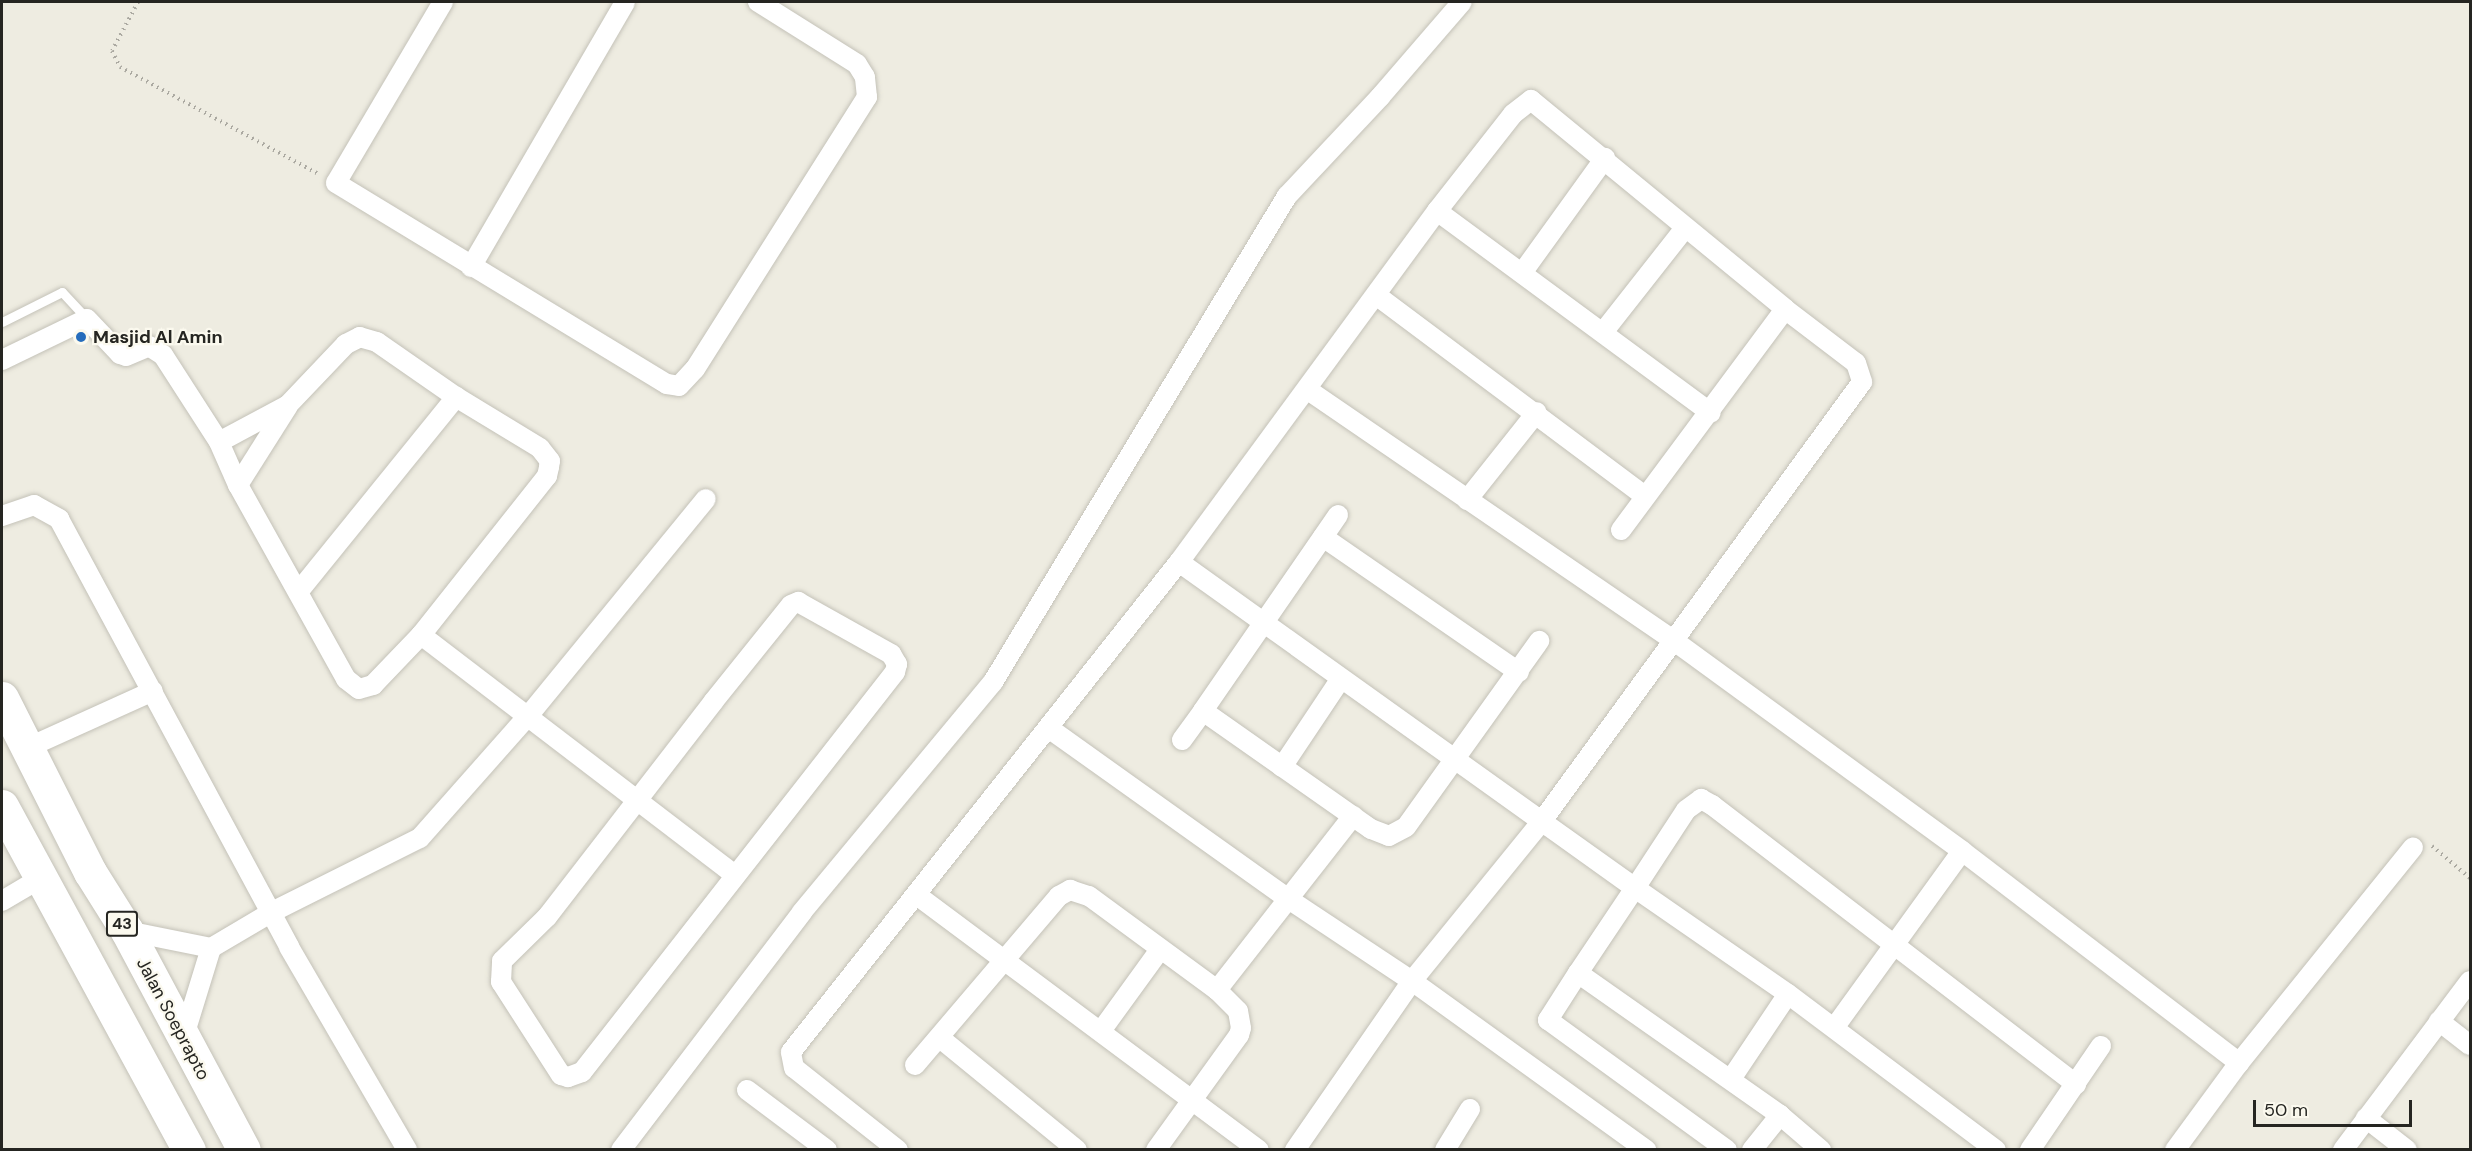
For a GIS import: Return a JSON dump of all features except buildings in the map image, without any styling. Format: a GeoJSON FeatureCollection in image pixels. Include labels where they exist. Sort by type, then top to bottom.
{"type":"FeatureCollection","features":[{"type":"Feature","properties":{"kind":"highway","name":"Jalan Soeprapto"},"geometry":{"type":"LineString","coordinates":[[2,698],[90,872],[127,931],[183,1040],[244,1149]]}},
{"type":"Feature","properties":{"kind":"highway"},"geometry":{"type":"LineString","coordinates":[[2,806],[189,1149]]}},
{"type":"Feature","properties":{"kind":"street"},"geometry":{"type":"LineString","coordinates":[[443,2],[336,183],[667,384],[679,386],[685,381],[867,97],[865,77],[856,64],[758,2]]}},
{"type":"Feature","properties":{"kind":"street"},"geometry":{"type":"LineString","coordinates":[[471,267],[625,2]]}},
{"type":"Feature","properties":{"kind":"street"},"geometry":{"type":"LineString","coordinates":[[621,1149],[802,912],[993,682],[1287,196],[1380,98],[1462,2]]}},
{"type":"Feature","properties":{"kind":"street"},"geometry":{"type":"LineString","coordinates":[[898,1149],[794,1068],[790,1057],[1179,562],[1308,390],[1437,211],[1513,114],[1528,100],[1605,158],[1685,228],[1856,363],[1862,382],[1542,821],[1412,981],[1295,1149]]}},
{"type":"Feature","properties":{"kind":"street"},"geometry":{"type":"LineString","coordinates":[[1522,273],[1605,158]]}},
{"type":"Feature","properties":{"kind":"street"},"geometry":{"type":"LineString","coordinates":[[1437,211],[1604,331],[1711,413]]}},
{"type":"Feature","properties":{"kind":"street"},"geometry":{"type":"LineString","coordinates":[[1604,331],[1685,228]]}},
{"type":"Feature","properties":{"kind":"street"},"geometry":{"type":"LineString","coordinates":[[1376,295],[1537,412],[1645,496]]}},
{"type":"Feature","properties":{"kind":"street"},"geometry":{"type":"LineString","coordinates":[[1621,530],[1711,413],[1785,309]]}},
{"type":"Feature","properties":{"kind":"street"},"geometry":{"type":"LineString","coordinates":[[2,360],[87,319],[120,354],[126,356],[149,346],[163,355],[219,442],[238,485],[346,679],[359,689],[373,685],[421,635],[547,476],[550,460],[540,447],[456,397],[377,342],[360,337],[346,344],[288,405],[238,485]]}},
{"type":"Feature","properties":{"kind":"street"},"geometry":{"type":"LineString","coordinates":[[1308,390],[1673,640],[1962,851],[2238,1063]]}},
{"type":"Feature","properties":{"kind":"street"},"geometry":{"type":"LineString","coordinates":[[299,591],[456,397]]}},
{"type":"Feature","properties":{"kind":"street"},"geometry":{"type":"LineString","coordinates":[[219,442],[288,405]]}},
{"type":"Feature","properties":{"kind":"street"},"geometry":{"type":"LineString","coordinates":[[1467,500],[1537,412]]}},
{"type":"Feature","properties":{"kind":"street"},"geometry":{"type":"LineString","coordinates":[[127,931],[211,948],[272,912],[420,838],[529,715],[706,499]]}},
{"type":"Feature","properties":{"kind":"street"},"geometry":{"type":"LineString","coordinates":[[2,516],[34,505],[59,519],[272,912],[407,1149]]}},
{"type":"Feature","properties":{"kind":"street"},"geometry":{"type":"LineString","coordinates":[[1182,740],[1338,515]]}},
{"type":"Feature","properties":{"kind":"street"},"geometry":{"type":"LineString","coordinates":[[1323,537],[1519,672]]}},
{"type":"Feature","properties":{"kind":"street"},"geometry":{"type":"LineString","coordinates":[[1179,562],[1340,680],[1788,994],[1996,1149]]}},
{"type":"Feature","properties":{"kind":"street"},"geometry":{"type":"LineString","coordinates":[[794,602],[805,603],[891,654],[896,669],[888,683],[734,874],[582,1072],[568,1077],[557,1071],[501,982],[502,961],[547,917],[794,602]]}},
{"type":"Feature","properties":{"kind":"street"},"geometry":{"type":"LineString","coordinates":[[421,635],[529,715],[636,801],[734,874]]}},
{"type":"Feature","properties":{"kind":"street"},"geometry":{"type":"LineString","coordinates":[[1203,711],[1353,816],[1384,835],[1400,833],[1456,762],[1539,641]]}},
{"type":"Feature","properties":{"kind":"street"},"geometry":{"type":"LineString","coordinates":[[1281,767],[1340,680]]}},
{"type":"Feature","properties":{"kind":"street"},"geometry":{"type":"LineString","coordinates":[[27,748],[153,691]]}},
{"type":"Feature","properties":{"kind":"street"},"geometry":{"type":"LineString","coordinates":[[1050,729],[1290,900],[1412,981],[1646,1149]]}},
{"type":"Feature","properties":{"kind":"street"},"geometry":{"type":"LineString","coordinates":[[1727,1149],[1545,1027],[1686,810],[1701,799],[2076,1084]]}},
{"type":"Feature","properties":{"kind":"street"},"geometry":{"type":"LineString","coordinates":[[1217,990],[1290,900],[1353,816]]}},
{"type":"Feature","properties":{"kind":"street"},"geometry":{"type":"LineString","coordinates":[[2175,1149],[2238,1063],[2413,847]]}},
{"type":"Feature","properties":{"kind":"street"},"geometry":{"type":"LineString","coordinates":[[1834,1028],[1962,851]]}},
{"type":"Feature","properties":{"kind":"street"},"geometry":{"type":"LineString","coordinates":[[2,901],[41,878]]}},
{"type":"Feature","properties":{"kind":"street"},"geometry":{"type":"LineString","coordinates":[[915,1065],[1059,896],[1071,890],[1089,896],[1159,951],[1217,990],[1234,1005],[1241,1028],[1192,1104],[1156,1149]]}},
{"type":"Feature","properties":{"kind":"street"},"geometry":{"type":"LineString","coordinates":[[918,896],[1002,961],[1101,1031],[1192,1104],[1259,1149]]}},
{"type":"Feature","properties":{"kind":"street"},"geometry":{"type":"LineString","coordinates":[[183,1040],[211,948]]}},
{"type":"Feature","properties":{"kind":"street"},"geometry":{"type":"LineString","coordinates":[[1101,1031],[1159,951]]}},
{"type":"Feature","properties":{"kind":"street"},"geometry":{"type":"LineString","coordinates":[[1578,973],[1731,1079],[1821,1149]]}},
{"type":"Feature","properties":{"kind":"street"},"geometry":{"type":"LineString","coordinates":[[2343,1149],[2470,981]]}},
{"type":"Feature","properties":{"kind":"street"},"geometry":{"type":"LineString","coordinates":[[1731,1079],[1788,994]]}},
{"type":"Feature","properties":{"kind":"street"},"geometry":{"type":"LineString","coordinates":[[2439,1021],[2470,1045]]}},
{"type":"Feature","properties":{"kind":"street"},"geometry":{"type":"LineString","coordinates":[[939,1038],[1077,1149]]}},
{"type":"Feature","properties":{"kind":"street"},"geometry":{"type":"LineString","coordinates":[[2030,1149],[2101,1046]]}},
{"type":"Feature","properties":{"kind":"street"},"geometry":{"type":"LineString","coordinates":[[747,1090],[827,1149]]}},
{"type":"Feature","properties":{"kind":"street"},"geometry":{"type":"LineString","coordinates":[[1445,1149],[1470,1109]]}},
{"type":"Feature","properties":{"kind":"street"},"geometry":{"type":"LineString","coordinates":[[1752,1149],[1780,1115]]}},
{"type":"Feature","properties":{"kind":"street"},"geometry":{"type":"LineString","coordinates":[[2366,1118],[2407,1149]]}},
{"type":"Feature","properties":{"kind":"lane"},"geometry":{"type":"LineString","coordinates":[[2,322],[62,292],[87,319]]}},
{"type":"Feature","properties":{"kind":"path"},"geometry":{"type":"LineString","coordinates":[[138,2],[112,51],[120,67],[336,183]]}},
{"type":"Feature","properties":{"kind":"path"},"geometry":{"type":"LineString","coordinates":[[2413,847],[2429,844],[2470,878]]}},
{"type":"Feature","properties":{"kind":"place","name":"Masjid Al Amin"},"geometry":{"type":"Point","coordinates":[81,337]}}]}
